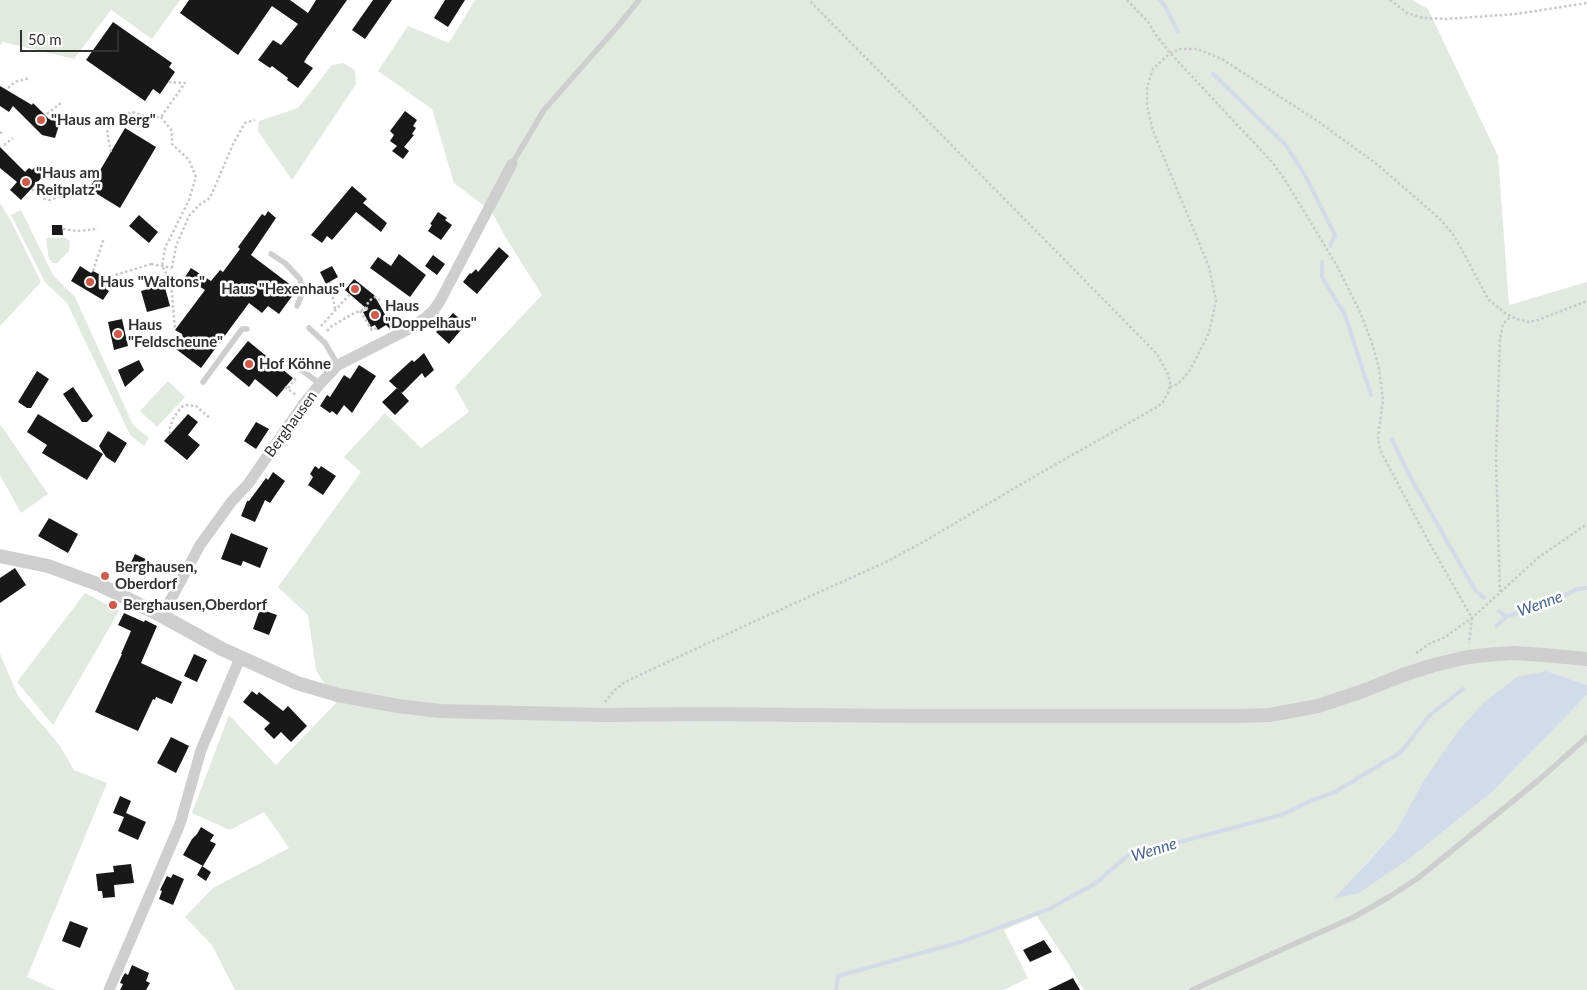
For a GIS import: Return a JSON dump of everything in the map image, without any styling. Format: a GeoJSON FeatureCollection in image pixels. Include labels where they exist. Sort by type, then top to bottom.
{"type":"FeatureCollection","features":[{"type":"Feature","properties":{"kind":"street","name":"Berghausen"},"geometry":{"type":"LineString","coordinates":[[162,616],[200,545],[232,501],[248,484],[305,402],[320,384],[338,365],[409,329],[433,311],[512,164]]}},
{"type":"Feature","properties":{"kind":"street"},"geometry":{"type":"LineString","coordinates":[[0,556],[29,561],[68,572],[100,585],[162,616],[205,641],[297,684],[338,695],[398,706],[440,711],[603,715],[1184,717],[1270,714],[1318,706],[1434,664],[1468,657],[1513,653],[1544,654],[1587,660]]}},
{"type":"Feature","properties":{"kind":"street"},"geometry":{"type":"LineString","coordinates":[[109,990],[180,824],[201,750],[240,658]]}},
{"type":"Feature","properties":{"kind":"lane"},"geometry":{"type":"LineString","coordinates":[[512,164],[544,110],[639,0]]}},
{"type":"Feature","properties":{"kind":"lane"},"geometry":{"type":"LineString","coordinates":[[271,254],[285,263],[300,279],[303,291],[297,306]]}},
{"type":"Feature","properties":{"kind":"lane"},"geometry":{"type":"LineString","coordinates":[[309,328],[325,343],[338,365]]}},
{"type":"Feature","properties":{"kind":"lane"},"geometry":{"type":"LineString","coordinates":[[203,382],[242,329],[247,329]]}},
{"type":"Feature","properties":{"kind":"lane"},"geometry":{"type":"LineString","coordinates":[[290,361],[320,384]]}},
{"type":"Feature","properties":{"kind":"lane"},"geometry":{"type":"LineString","coordinates":[[1192,990],[1376,906],[1402,889],[1487,822],[1587,737]]}},
{"type":"Feature","properties":{"kind":"path"},"geometry":{"type":"LineString","coordinates":[[603,715],[608,696],[625,682],[886,562],[923,542],[1157,407],[1165,400],[1170,387],[1170,379],[1157,354],[809,0]]}},
{"type":"Feature","properties":{"kind":"path"},"geometry":{"type":"LineString","coordinates":[[1127,0],[1148,22],[1170,53],[1272,162],[1337,266],[1360,312],[1379,368],[1383,400],[1378,436],[1380,450],[1472,618],[1468,657]]}},
{"type":"Feature","properties":{"kind":"path"},"geometry":{"type":"LineString","coordinates":[[1390,0],[1407,13],[1423,18],[1447,19],[1516,14],[1587,3]]}},
{"type":"Feature","properties":{"kind":"path"},"geometry":{"type":"LineString","coordinates":[[1170,387],[1181,381],[1190,370],[1208,333],[1216,300],[1209,267],[1153,131],[1147,106],[1147,87],[1154,69],[1170,53],[1180,49],[1197,49],[1222,59],[1319,122],[1378,165],[1440,219],[1452,232],[1488,300],[1498,309],[1529,322],[1587,300]]}},
{"type":"Feature","properties":{"kind":"path"},"geometry":{"type":"LineString","coordinates":[[8,88],[15,82],[30,78]]}},
{"type":"Feature","properties":{"kind":"path"},"geometry":{"type":"LineString","coordinates":[[160,117],[185,83],[168,82]]}},
{"type":"Feature","properties":{"kind":"path"},"geometry":{"type":"LineString","coordinates":[[43,117],[61,103]]}},
{"type":"Feature","properties":{"kind":"path"},"geometry":{"type":"LineString","coordinates":[[111,152],[107,132],[115,118],[132,112],[146,117],[160,117],[172,131],[172,144],[189,160],[196,177],[189,200],[165,248],[162,266],[171,282],[176,330]]}},
{"type":"Feature","properties":{"kind":"path"},"geometry":{"type":"LineString","coordinates":[[106,278],[151,264],[172,268],[176,246],[190,216],[199,205],[210,198],[234,142],[245,123],[255,120]]}},
{"type":"Feature","properties":{"kind":"path"},"geometry":{"type":"LineString","coordinates":[[0,132],[4,134]]}},
{"type":"Feature","properties":{"kind":"path"},"geometry":{"type":"LineString","coordinates":[[4,145],[13,138]]}},
{"type":"Feature","properties":{"kind":"path"},"geometry":{"type":"LineString","coordinates":[[32,189],[45,199],[50,200],[63,195],[74,195]]}},
{"type":"Feature","properties":{"kind":"path"},"geometry":{"type":"LineString","coordinates":[[63,229],[98,229]]}},
{"type":"Feature","properties":{"kind":"path"},"geometry":{"type":"LineString","coordinates":[[93,270],[104,238]]}},
{"type":"Feature","properties":{"kind":"path"},"geometry":{"type":"LineString","coordinates":[[330,282],[335,309]]}},
{"type":"Feature","properties":{"kind":"path"},"geometry":{"type":"LineString","coordinates":[[315,333],[350,294]]}},
{"type":"Feature","properties":{"kind":"path"},"geometry":{"type":"LineString","coordinates":[[320,338],[332,326],[366,309],[369,301],[375,297],[380,300]]}},
{"type":"Feature","properties":{"kind":"path"},"geometry":{"type":"LineString","coordinates":[[360,311],[372,330],[376,328]]}},
{"type":"Feature","properties":{"kind":"path"},"geometry":{"type":"LineString","coordinates":[[1500,592],[1496,458],[1500,339],[1503,324],[1511,316]]}},
{"type":"Feature","properties":{"kind":"path"},"geometry":{"type":"LineString","coordinates":[[288,388],[302,371]]}},
{"type":"Feature","properties":{"kind":"path"},"geometry":{"type":"LineString","coordinates":[[170,434],[170,426],[173,419],[181,407],[187,404],[196,406],[210,419]]}},
{"type":"Feature","properties":{"kind":"path"},"geometry":{"type":"LineString","coordinates":[[1416,653],[1445,638],[1472,618],[1539,557],[1587,524]]}},
{"type":"Feature","properties":{"kind":"shaded area"},"geometry":{"type":"Polygon","coordinates":[[[0,0],[180,0],[152,39],[111,10],[74,59],[3,42],[0,45],[0,0]]]}},
{"type":"Feature","properties":{"kind":"shaded area"},"geometry":{"type":"Polygon","coordinates":[[[475,0],[1412,0],[1428,9],[1498,156],[1509,305],[1587,282],[1587,685],[1547,671],[1421,785],[1396,831],[1358,872],[1413,856],[1492,792],[1587,695],[1587,990],[1084,990],[1037,916],[1004,930],[1028,978],[1004,990],[235,990],[212,945],[185,917],[213,888],[289,848],[264,812],[230,830],[192,813],[229,715],[276,765],[336,703],[316,670],[308,615],[278,587],[361,472],[344,457],[385,413],[421,448],[469,412],[455,387],[542,295],[492,212],[454,183],[432,109],[378,71],[408,26],[449,43],[475,0]]]}},
{"type":"Feature","properties":{"kind":"shaded area"},"geometry":{"type":"Polygon","coordinates":[[[343,63],[355,70],[356,84],[292,180],[258,131],[259,121],[298,108],[332,65],[343,63]]]}},
{"type":"Feature","properties":{"kind":"shaded area"},"geometry":{"type":"Polygon","coordinates":[[[0,203],[10,219],[41,282],[0,326],[0,203]]]}},
{"type":"Feature","properties":{"kind":"shaded area"},"geometry":{"type":"Polygon","coordinates":[[[21,210],[53,275],[75,297],[133,425],[149,438],[144,446],[130,435],[67,303],[45,282],[11,215],[21,210]]]}},
{"type":"Feature","properties":{"kind":"shaded area"},"geometry":{"type":"Polygon","coordinates":[[[46,238],[66,238],[70,241],[69,251],[57,263],[53,263],[49,259],[46,238]]]}},
{"type":"Feature","properties":{"kind":"shaded area"},"geometry":{"type":"Polygon","coordinates":[[[168,381],[185,397],[157,427],[140,411],[168,381]]]}},
{"type":"Feature","properties":{"kind":"shaded area"},"geometry":{"type":"Polygon","coordinates":[[[0,424],[48,494],[21,513],[0,475],[0,424]]]}},
{"type":"Feature","properties":{"kind":"shaded area"},"geometry":{"type":"Polygon","coordinates":[[[85,593],[119,611],[53,725],[17,682],[85,593]]]}},
{"type":"Feature","properties":{"kind":"shaded area"},"geometry":{"type":"Polygon","coordinates":[[[0,654],[18,696],[60,746],[74,770],[107,783],[27,977],[56,990],[0,990],[0,654]]]}},
{"type":"Feature","properties":{"kind":"water"},"geometry":{"type":"Polygon","coordinates":[[[1547,671],[1587,685],[1587,695],[1492,792],[1413,856],[1359,893],[1334,899],[1396,831],[1421,785],[1456,734],[1483,703],[1517,677],[1547,671]]]}},
{"type":"Feature","properties":{"kind":"building"},"geometry":{"type":"Polygon","coordinates":[[[189,0],[290,0],[308,13],[316,0],[347,0],[304,62],[313,68],[298,88],[272,66],[270,68],[258,60],[273,40],[281,45],[298,24],[272,6],[238,55],[180,13],[189,0]]]}},
{"type":"Feature","properties":{"kind":"building"},"geometry":{"type":"Polygon","coordinates":[[[373,0],[392,0],[365,39],[352,30],[373,0]]]}},
{"type":"Feature","properties":{"kind":"building"},"geometry":{"type":"Polygon","coordinates":[[[445,0],[465,0],[448,27],[434,18],[445,0]]]}},
{"type":"Feature","properties":{"kind":"building"},"geometry":{"type":"Polygon","coordinates":[[[113,22],[172,63],[169,67],[175,72],[160,94],[153,89],[145,101],[86,60],[113,22]]]}},
{"type":"Feature","properties":{"kind":"building"},"geometry":{"type":"Polygon","coordinates":[[[0,86],[32,105],[33,103],[49,119],[60,122],[55,138],[42,135],[13,106],[9,112],[0,106],[0,86]]]}},
{"type":"Feature","properties":{"kind":"building"},"geometry":{"type":"Polygon","coordinates":[[[405,111],[417,120],[413,126],[416,128],[412,134],[414,135],[404,147],[409,151],[403,159],[392,151],[397,146],[390,141],[394,135],[390,131],[405,111]]]}},
{"type":"Feature","properties":{"kind":"building"},"geometry":{"type":"Polygon","coordinates":[[[125,128],[156,147],[120,208],[89,189],[125,128]]]}},
{"type":"Feature","properties":{"kind":"building"},"geometry":{"type":"Polygon","coordinates":[[[0,147],[25,172],[29,168],[32,170],[37,165],[46,173],[21,200],[10,190],[17,182],[0,168],[0,147]]]}},
{"type":"Feature","properties":{"kind":"building"},"geometry":{"type":"Polygon","coordinates":[[[352,186],[367,199],[363,203],[387,223],[381,232],[356,212],[332,240],[327,236],[322,243],[311,235],[352,186]]]}},
{"type":"Feature","properties":{"kind":"building"},"geometry":{"type":"Polygon","coordinates":[[[268,211],[276,218],[251,255],[292,286],[296,284],[298,288],[279,314],[268,306],[262,313],[249,303],[201,368],[172,346],[184,341],[182,334],[175,330],[205,290],[185,277],[191,268],[211,281],[220,270],[223,272],[240,249],[238,247],[262,214],[265,216],[268,211]]]}},
{"type":"Feature","properties":{"kind":"building"},"geometry":{"type":"Polygon","coordinates":[[[438,212],[447,218],[445,220],[452,225],[441,240],[428,231],[438,212]]]}},
{"type":"Feature","properties":{"kind":"building"},"geometry":{"type":"Polygon","coordinates":[[[139,215],[158,232],[149,243],[129,226],[139,215]]]}},
{"type":"Feature","properties":{"kind":"building"},"geometry":{"type":"Polygon","coordinates":[[[52,225],[62,225],[63,235],[52,235],[52,225]]]}},
{"type":"Feature","properties":{"kind":"building"},"geometry":{"type":"Polygon","coordinates":[[[499,247],[509,256],[477,294],[463,282],[470,273],[476,269],[478,272],[499,247]]]}},
{"type":"Feature","properties":{"kind":"building"},"geometry":{"type":"Polygon","coordinates":[[[399,254],[426,275],[410,297],[370,268],[378,257],[391,266],[399,254]]]}},
{"type":"Feature","properties":{"kind":"building"},"geometry":{"type":"Polygon","coordinates":[[[433,255],[445,264],[437,275],[425,266],[433,255]]]}},
{"type":"Feature","properties":{"kind":"building","name":"Haus \"Waltons\""},"geometry":{"type":"Polygon","coordinates":[[[80,266],[91,273],[93,271],[106,278],[104,281],[109,284],[106,289],[109,291],[103,300],[71,281],[80,266]]]}},
{"type":"Feature","properties":{"kind":"building"},"geometry":{"type":"Polygon","coordinates":[[[332,266],[338,277],[326,284],[320,272],[332,266]]]}},
{"type":"Feature","properties":{"kind":"building"},"geometry":{"type":"Polygon","coordinates":[[[354,279],[374,295],[387,318],[391,330],[386,325],[378,330],[375,325],[371,327],[363,312],[368,310],[345,290],[354,279]]]}},
{"type":"Feature","properties":{"kind":"building"},"geometry":{"type":"Polygon","coordinates":[[[164,284],[170,306],[147,312],[141,291],[164,284]]]}},
{"type":"Feature","properties":{"kind":"building"},"geometry":{"type":"Polygon","coordinates":[[[453,313],[466,324],[449,344],[436,332],[453,313]]]}},
{"type":"Feature","properties":{"kind":"building","name":"Haus \"Feldscheune\""},"geometry":{"type":"Polygon","coordinates":[[[122,319],[128,346],[114,350],[108,322],[122,319]]]}},
{"type":"Feature","properties":{"kind":"building"},"geometry":{"type":"Polygon","coordinates":[[[248,341],[293,378],[277,397],[255,379],[249,387],[226,368],[248,341]]]}},
{"type":"Feature","properties":{"kind":"building"},"geometry":{"type":"Polygon","coordinates":[[[424,353],[434,370],[425,378],[422,373],[402,393],[389,381],[412,360],[414,362],[424,353]]]}},
{"type":"Feature","properties":{"kind":"building"},"geometry":{"type":"Polygon","coordinates":[[[139,360],[144,370],[125,387],[118,370],[139,360]]]}},
{"type":"Feature","properties":{"kind":"building"},"geometry":{"type":"Polygon","coordinates":[[[359,365],[376,376],[352,413],[344,405],[337,415],[332,411],[330,413],[320,406],[327,395],[330,397],[344,375],[350,379],[359,365]]]}},
{"type":"Feature","properties":{"kind":"building"},"geometry":{"type":"Polygon","coordinates":[[[37,371],[49,379],[31,408],[27,408],[18,402],[37,371]]]}},
{"type":"Feature","properties":{"kind":"building"},"geometry":{"type":"Polygon","coordinates":[[[73,387],[93,416],[87,422],[82,422],[63,394],[73,387]]]}},
{"type":"Feature","properties":{"kind":"building"},"geometry":{"type":"Polygon","coordinates":[[[397,388],[409,401],[395,415],[382,402],[397,388]]]}},
{"type":"Feature","properties":{"kind":"building"},"geometry":{"type":"Polygon","coordinates":[[[38,414],[103,454],[87,480],[42,453],[47,445],[27,432],[38,414]]]}},
{"type":"Feature","properties":{"kind":"building"},"geometry":{"type":"Polygon","coordinates":[[[188,414],[198,422],[188,435],[200,445],[187,460],[164,441],[188,414]]]}},
{"type":"Feature","properties":{"kind":"building"},"geometry":{"type":"Polygon","coordinates":[[[256,422],[269,429],[256,449],[244,441],[256,422]]]}},
{"type":"Feature","properties":{"kind":"building"},"geometry":{"type":"Polygon","coordinates":[[[108,431],[127,443],[115,463],[106,457],[99,446],[108,431]]]}},
{"type":"Feature","properties":{"kind":"building"},"geometry":{"type":"Polygon","coordinates":[[[315,466],[319,469],[321,466],[336,476],[323,495],[308,485],[313,477],[310,474],[315,466]]]}},
{"type":"Feature","properties":{"kind":"building"},"geometry":{"type":"Polygon","coordinates":[[[273,472],[285,481],[270,503],[265,500],[255,522],[241,516],[247,501],[249,501],[266,478],[268,480],[273,472]]]}},
{"type":"Feature","properties":{"kind":"building"},"geometry":{"type":"Polygon","coordinates":[[[49,518],[78,534],[68,553],[38,536],[49,518]]]}},
{"type":"Feature","properties":{"kind":"building"},"geometry":{"type":"Polygon","coordinates":[[[231,533],[268,548],[260,568],[243,561],[241,566],[221,559],[231,533]]]}},
{"type":"Feature","properties":{"kind":"building"},"geometry":{"type":"Polygon","coordinates":[[[135,554],[152,562],[145,577],[128,569],[135,554]]]}},
{"type":"Feature","properties":{"kind":"building"},"geometry":{"type":"Polygon","coordinates":[[[15,568],[26,585],[0,603],[0,578],[15,568]]]}},
{"type":"Feature","properties":{"kind":"building"},"geometry":{"type":"Polygon","coordinates":[[[260,609],[277,615],[269,635],[253,629],[260,609]]]}},
{"type":"Feature","properties":{"kind":"building"},"geometry":{"type":"Polygon","coordinates":[[[124,613],[157,626],[141,663],[182,682],[172,704],[156,697],[155,700],[153,699],[138,731],[95,712],[131,631],[118,625],[124,613]]]}},
{"type":"Feature","properties":{"kind":"building"},"geometry":{"type":"Polygon","coordinates":[[[194,654],[207,660],[197,682],[184,676],[194,654]]]}},
{"type":"Feature","properties":{"kind":"building"},"geometry":{"type":"Polygon","coordinates":[[[252,691],[257,695],[259,692],[283,711],[288,706],[307,726],[291,742],[281,732],[274,739],[264,729],[270,723],[243,702],[252,691]]]}},
{"type":"Feature","properties":{"kind":"building"},"geometry":{"type":"Polygon","coordinates":[[[171,737],[189,746],[176,773],[157,763],[171,737]]]}},
{"type":"Feature","properties":{"kind":"building"},"geometry":{"type":"Polygon","coordinates":[[[120,796],[131,801],[126,813],[146,822],[138,840],[118,831],[124,817],[113,813],[120,796]]]}},
{"type":"Feature","properties":{"kind":"building"},"geometry":{"type":"Polygon","coordinates":[[[201,827],[214,835],[210,841],[216,844],[203,866],[183,855],[201,827]]]}},
{"type":"Feature","properties":{"kind":"building"},"geometry":{"type":"Polygon","coordinates":[[[131,864],[134,883],[114,885],[115,897],[103,898],[102,891],[98,891],[96,874],[114,872],[113,866],[131,864]]]}},
{"type":"Feature","properties":{"kind":"building"},"geometry":{"type":"Polygon","coordinates":[[[202,866],[211,872],[206,881],[197,875],[202,866]]]}},
{"type":"Feature","properties":{"kind":"building"},"geometry":{"type":"Polygon","coordinates":[[[173,874],[184,879],[173,905],[159,899],[162,891],[160,890],[167,876],[171,878],[173,874]]]}},
{"type":"Feature","properties":{"kind":"building"},"geometry":{"type":"Polygon","coordinates":[[[70,921],[88,928],[80,948],[62,941],[70,921]]]}},
{"type":"Feature","properties":{"kind":"building"},"geometry":{"type":"Polygon","coordinates":[[[1044,940],[1052,952],[1030,962],[1023,950],[1044,940]]]}},
{"type":"Feature","properties":{"kind":"building"},"geometry":{"type":"Polygon","coordinates":[[[132,965],[149,973],[146,981],[150,983],[146,990],[120,990],[123,984],[120,983],[122,978],[125,973],[128,975],[132,965]]]}},
{"type":"Feature","properties":{"kind":"building"},"geometry":{"type":"Polygon","coordinates":[[[1073,978],[1080,990],[1048,990],[1073,978]]]}},
{"type":"Feature","properties":{"kind":"waterway"},"geometry":{"type":"LineString","coordinates":[[1160,0],[1178,32]]}},
{"type":"Feature","properties":{"kind":"waterway"},"geometry":{"type":"LineString","coordinates":[[1213,74],[1285,144],[1306,177],[1335,235],[1330,246]]}},
{"type":"Feature","properties":{"kind":"waterway"},"geometry":{"type":"LineString","coordinates":[[1322,262],[1322,277],[1345,315],[1371,395]]}},
{"type":"Feature","properties":{"kind":"waterway"},"geometry":{"type":"LineString","coordinates":[[1392,439],[1407,471],[1475,590],[1484,598]]}},
{"type":"Feature","properties":{"kind":"waterway","name":"Wenne"},"geometry":{"type":"LineString","coordinates":[[1496,626],[1506,617],[1558,599],[1577,589],[1587,588]]}},
{"type":"Feature","properties":{"kind":"waterway"},"geometry":{"type":"LineString","coordinates":[[1499,611],[1506,617]]}},
{"type":"Feature","properties":{"kind":"waterway","name":"Wenne"},"geometry":{"type":"LineString","coordinates":[[836,990],[838,976],[961,942],[1049,909],[1096,883],[1127,856],[1281,815],[1335,792],[1401,752],[1430,715],[1463,689]]}},
{"type":"Feature","properties":{"kind":"place","name":"\"Haus am Berg\""},"geometry":{"type":"Point","coordinates":[41,120]}},
{"type":"Feature","properties":{"kind":"place","name":"\"Haus am Reitplatz\""},"geometry":{"type":"Point","coordinates":[26,182]}},
{"type":"Feature","properties":{"kind":"place","name":"Haus \"Waltons\""},"geometry":{"type":"Point","coordinates":[90,282]}},
{"type":"Feature","properties":{"kind":"place","name":"Haus \"Hexenhaus\""},"geometry":{"type":"Point","coordinates":[355,289]}},
{"type":"Feature","properties":{"kind":"place","name":"Haus \"Doppelhaus\""},"geometry":{"type":"Point","coordinates":[375,315]}},
{"type":"Feature","properties":{"kind":"place","name":"Haus \"Feldscheune\""},"geometry":{"type":"Point","coordinates":[118,334]}},
{"type":"Feature","properties":{"kind":"place","name":"Hof Köhne"},"geometry":{"type":"Point","coordinates":[249,364]}},
{"type":"Feature","properties":{"kind":"place","name":"Berghausen, Oberdorf"},"geometry":{"type":"Point","coordinates":[105,576]}},
{"type":"Feature","properties":{"kind":"place","name":"Berghausen,Oberdorf"},"geometry":{"type":"Point","coordinates":[113,605]}}]}
